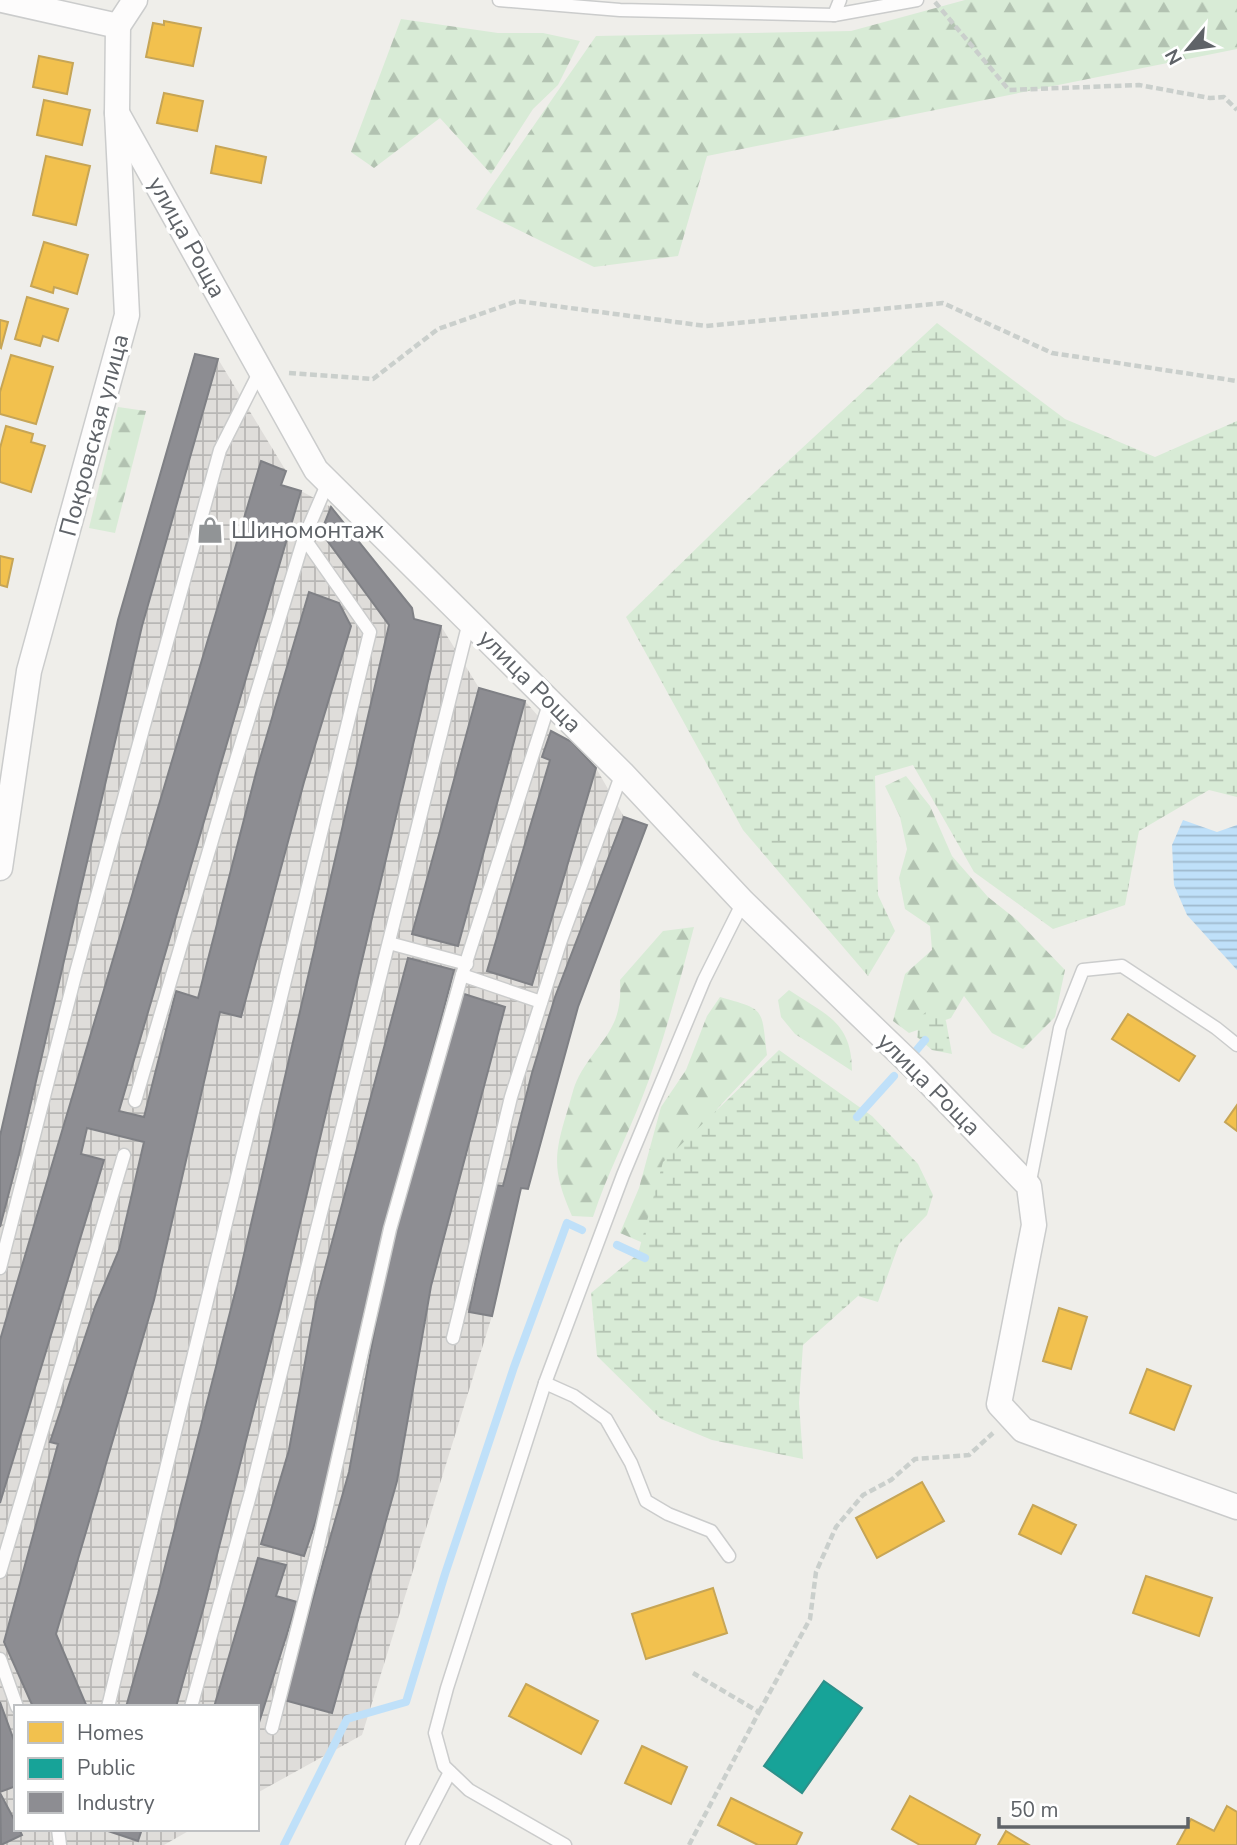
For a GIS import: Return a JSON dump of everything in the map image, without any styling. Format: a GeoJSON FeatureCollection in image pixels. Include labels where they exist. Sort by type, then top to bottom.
{"type":"FeatureCollection","features":[{"type":"Feature","properties":{"kind":"street"},"geometry":{"type":"LineString","coordinates":[[2,0],[118,26],[135,0]]}},
{"type":"Feature","properties":{"kind":"street","name":"Покровская улица"},"geometry":{"type":"LineString","coordinates":[[0,868],[29,671],[127,315],[117,113],[118,26]]}},
{"type":"Feature","properties":{"kind":"street","name":"улица Роща"},"geometry":{"type":"LineString","coordinates":[[117,113],[316,470],[622,773],[743,902],[917,1070],[1029,1186]]}},
{"type":"Feature","properties":{"kind":"street"},"geometry":{"type":"LineString","coordinates":[[1029,1186],[1034,1224],[999,1404],[1023,1430],[1237,1507]]}},
{"type":"Feature","properties":{"kind":"lane"},"geometry":{"type":"LineString","coordinates":[[499,0],[620,10],[834,15],[917,0]]}},
{"type":"Feature","properties":{"kind":"lane"},"geometry":{"type":"LineString","coordinates":[[834,15],[839,0]]}},
{"type":"Feature","properties":{"kind":"lane"},"geometry":{"type":"LineString","coordinates":[[0,1268],[76,972],[220,450],[260,371]]}},
{"type":"Feature","properties":{"kind":"lane"},"geometry":{"type":"LineString","coordinates":[[135,1101],[304,538],[328,482]]}},
{"type":"Feature","properties":{"kind":"lane"},"geometry":{"type":"LineString","coordinates":[[108,1705],[370,632],[304,538]]}},
{"type":"Feature","properties":{"kind":"lane"},"geometry":{"type":"LineString","coordinates":[[192,1705],[251,1492],[470,621]]}},
{"type":"Feature","properties":{"kind":"lane"},"geometry":{"type":"LineString","coordinates":[[272,1728],[315,1559],[390,1229],[464,970],[550,701]]}},
{"type":"Feature","properties":{"kind":"lane"},"geometry":{"type":"LineString","coordinates":[[453,1338],[512,1097],[561,940],[622,773]]}},
{"type":"Feature","properties":{"kind":"lane"},"geometry":{"type":"LineString","coordinates":[[565,1845],[469,1790],[444,1766],[435,1733],[545,1383],[622,1175],[704,980],[743,902]]}},
{"type":"Feature","properties":{"kind":"lane"},"geometry":{"type":"LineString","coordinates":[[388,943],[464,970],[541,1002]]}},
{"type":"Feature","properties":{"kind":"lane"},"geometry":{"type":"LineString","coordinates":[[1029,1186],[1060,1028],[1083,970],[1122,966],[1216,1028],[1237,1045]]}},
{"type":"Feature","properties":{"kind":"lane"},"geometry":{"type":"LineString","coordinates":[[0,1572],[124,1154]]}},
{"type":"Feature","properties":{"kind":"lane"},"geometry":{"type":"LineString","coordinates":[[545,1383],[574,1396],[606,1419],[631,1463],[646,1501],[668,1514],[711,1531],[729,1556]]}},
{"type":"Feature","properties":{"kind":"lane"},"geometry":{"type":"LineString","coordinates":[[0,1659],[17,1705]]}},
{"type":"Feature","properties":{"kind":"lane"},"geometry":{"type":"LineString","coordinates":[[412,1845],[450,1772]]}},
{"type":"Feature","properties":{"kind":"path"},"geometry":{"type":"LineString","coordinates":[[933,0],[1009,90],[1139,85],[1210,98],[1224,97],[1237,110]]}},
{"type":"Feature","properties":{"kind":"path"},"geometry":{"type":"LineString","coordinates":[[260,371],[373,379],[438,329],[517,301],[706,327],[943,303],[1052,353],[1237,381]]}},
{"type":"Feature","properties":{"kind":"path"},"geometry":{"type":"LineString","coordinates":[[689,1845],[810,1619],[816,1572],[836,1527],[863,1495],[891,1479],[915,1459],[969,1455],[1010,1416]]}},
{"type":"Feature","properties":{"kind":"path"},"geometry":{"type":"LineString","coordinates":[[693,1673],[759,1712]]}},
{"type":"Feature","properties":{"kind":"shaded area"},"geometry":{"type":"Polygon","coordinates":[[[195,354],[218,359],[286,471],[281,485],[301,491],[331,507],[411,608],[414,619],[441,626],[479,688],[525,701],[551,731],[572,742],[596,768],[624,817],[647,825],[578,1007],[528,1189],[521,1188],[492,1316],[362,1735],[259,1792],[259,1705],[14,1705],[14,1831],[188,1831],[164,1845],[0,1845],[0,1136],[118,620],[195,354]]]}},
{"type":"Feature","properties":{"kind":"green space"},"geometry":{"type":"Polygon","coordinates":[[[965,0],[1237,0],[1237,49],[707,156],[678,256],[594,267],[476,209],[596,36],[851,31],[965,0]]]}},
{"type":"Feature","properties":{"kind":"green space"},"geometry":{"type":"Polygon","coordinates":[[[401,19],[498,33],[543,33],[580,41],[558,85],[533,109],[491,174],[440,118],[374,168],[351,152],[401,19]]]}},
{"type":"Feature","properties":{"kind":"green space"},"geometry":{"type":"Polygon","coordinates":[[[937,323],[1065,419],[1155,457],[1237,421],[1237,797],[1209,790],[1139,831],[1125,905],[1053,929],[974,872],[913,765],[875,776],[878,895],[895,931],[868,976],[743,830],[626,617],[743,503],[937,323]]]}},
{"type":"Feature","properties":{"kind":"green space"},"geometry":{"type":"Polygon","coordinates":[[[118,407],[146,411],[115,533],[89,528],[118,407]]]}},
{"type":"Feature","properties":{"kind":"green space"},"geometry":{"type":"Polygon","coordinates":[[[906,776],[930,806],[952,856],[988,897],[1017,920],[1065,970],[1055,1017],[1023,1049],[992,1033],[964,996],[951,1018],[909,1033],[893,1021],[905,974],[932,950],[930,926],[905,909],[899,878],[907,849],[900,817],[885,786],[906,776]]]}},
{"type":"Feature","properties":{"kind":"green space"},"geometry":{"type":"Polygon","coordinates":[[[694,927],[671,1013],[650,1077],[593,1217],[572,1216],[558,1176],[557,1153],[577,1080],[614,1022],[620,997],[620,980],[663,931],[694,927]]]}},
{"type":"Feature","properties":{"kind":"green space"},"geometry":{"type":"Polygon","coordinates":[[[789,990],[825,1014],[842,1030],[851,1054],[852,1071],[795,1034],[781,1017],[778,1000],[789,990]]]}},
{"type":"Feature","properties":{"kind":"green space"},"geometry":{"type":"Polygon","coordinates":[[[720,997],[754,1008],[762,1019],[767,1055],[718,1108],[648,1245],[620,1233],[639,1188],[661,1107],[686,1070],[707,1016],[720,997]]]}},
{"type":"Feature","properties":{"kind":"green space"},"geometry":{"type":"Polygon","coordinates":[[[935,1004],[946,1021],[952,1054],[932,1050],[917,1037],[919,1018],[935,1004]]]}},
{"type":"Feature","properties":{"kind":"green space"},"geometry":{"type":"Polygon","coordinates":[[[779,1050],[872,1116],[918,1164],[933,1195],[927,1215],[899,1244],[878,1302],[858,1296],[803,1345],[799,1403],[803,1459],[712,1440],[661,1419],[597,1356],[591,1293],[638,1254],[663,1162],[779,1050]]]}},
{"type":"Feature","properties":{"kind":"water"},"geometry":{"type":"Polygon","coordinates":[[[1183,820],[1217,832],[1237,825],[1237,970],[1187,915],[1174,885],[1172,845],[1183,820]]]}},
{"type":"Feature","properties":{"kind":"building: Homes"},"geometry":{"type":"Polygon","coordinates":[[[164,21],[201,28],[193,66],[146,57],[153,23],[164,25],[164,21]]]}},
{"type":"Feature","properties":{"kind":"building: Homes"},"geometry":{"type":"Polygon","coordinates":[[[39,56],[73,63],[67,94],[33,87],[39,56]]]}},
{"type":"Feature","properties":{"kind":"building: Homes"},"geometry":{"type":"Polygon","coordinates":[[[164,93],[203,101],[197,131],[157,123],[164,93]]]}},
{"type":"Feature","properties":{"kind":"building: Homes"},"geometry":{"type":"Polygon","coordinates":[[[44,100],[90,110],[82,145],[37,135],[44,100]]]}},
{"type":"Feature","properties":{"kind":"building: Homes"},"geometry":{"type":"Polygon","coordinates":[[[216,146],[266,157],[261,183],[211,173],[216,146]]]}},
{"type":"Feature","properties":{"kind":"building: Homes"},"geometry":{"type":"Polygon","coordinates":[[[46,156],[90,166],[76,225],[33,215],[46,156]]]}},
{"type":"Feature","properties":{"kind":"building: Homes"},"geometry":{"type":"Polygon","coordinates":[[[44,242],[88,255],[77,294],[54,287],[53,293],[31,286],[44,242]]]}},
{"type":"Feature","properties":{"kind":"building: Homes"},"geometry":{"type":"Polygon","coordinates":[[[27,297],[68,309],[58,341],[43,336],[40,346],[15,339],[27,297]]]}},
{"type":"Feature","properties":{"kind":"building: Homes"},"geometry":{"type":"Polygon","coordinates":[[[0,320],[8,322],[1,348],[0,347],[0,320]]]}},
{"type":"Feature","properties":{"kind":"building: Homes"},"geometry":{"type":"Polygon","coordinates":[[[11,355],[53,367],[36,424],[0,414],[0,392],[11,355]]]}},
{"type":"Feature","properties":{"kind":"building: Homes"},"geometry":{"type":"Polygon","coordinates":[[[6,426],[33,434],[31,442],[45,446],[31,492],[0,482],[0,448],[6,426]]]}},
{"type":"Feature","properties":{"kind":"building: Homes"},"geometry":{"type":"Polygon","coordinates":[[[0,556],[13,559],[7,587],[0,585],[0,556]]]}},
{"type":"Feature","properties":{"kind":"building: Homes"},"geometry":{"type":"Polygon","coordinates":[[[1128,1014],[1195,1056],[1179,1081],[1112,1039],[1128,1014]]]}},
{"type":"Feature","properties":{"kind":"building: Homes"},"geometry":{"type":"Polygon","coordinates":[[[1237,1105],[1237,1131],[1225,1122],[1237,1105]]]}},
{"type":"Feature","properties":{"kind":"building: Homes"},"geometry":{"type":"Polygon","coordinates":[[[1059,1308],[1087,1317],[1071,1369],[1043,1361],[1059,1308]]]}},
{"type":"Feature","properties":{"kind":"building: Homes"},"geometry":{"type":"Polygon","coordinates":[[[1147,1369],[1191,1386],[1174,1430],[1130,1413],[1147,1369]]]}},
{"type":"Feature","properties":{"kind":"building: Homes"},"geometry":{"type":"Polygon","coordinates":[[[922,1482],[944,1521],[877,1558],[856,1518],[922,1482]]]}},
{"type":"Feature","properties":{"kind":"building: Homes"},"geometry":{"type":"Polygon","coordinates":[[[1033,1505],[1076,1525],[1061,1554],[1019,1534],[1033,1505]]]}},
{"type":"Feature","properties":{"kind":"building: Homes"},"geometry":{"type":"Polygon","coordinates":[[[1146,1576],[1212,1598],[1199,1636],[1133,1613],[1146,1576]]]}},
{"type":"Feature","properties":{"kind":"building: Homes"},"geometry":{"type":"Polygon","coordinates":[[[713,1588],[727,1633],[646,1659],[632,1614],[713,1588]]]}},
{"type":"Feature","properties":{"kind":"building: Homes"},"geometry":{"type":"Polygon","coordinates":[[[526,1684],[598,1721],[581,1754],[509,1716],[526,1684]]]}},
{"type":"Feature","properties":{"kind":"building: Homes"},"geometry":{"type":"Polygon","coordinates":[[[642,1746],[687,1767],[671,1804],[625,1783],[642,1746]]]}},
{"type":"Feature","properties":{"kind":"building: Homes"},"geometry":{"type":"Polygon","coordinates":[[[910,1796],[980,1835],[975,1845],[920,1845],[892,1829],[910,1796]]]}},
{"type":"Feature","properties":{"kind":"building: Homes"},"geometry":{"type":"Polygon","coordinates":[[[731,1798],[802,1833],[796,1845],[758,1845],[718,1825],[731,1798]]]}},
{"type":"Feature","properties":{"kind":"building: Homes"},"geometry":{"type":"Polygon","coordinates":[[[1227,1806],[1237,1812],[1237,1845],[1177,1845],[1191,1819],[1214,1831],[1227,1806]]]}},
{"type":"Feature","properties":{"kind":"building: Homes"},"geometry":{"type":"Polygon","coordinates":[[[1006,1831],[1029,1845],[998,1845],[1006,1831]]]}},
{"type":"Feature","properties":{"kind":"building: Public"},"geometry":{"type":"Polygon","coordinates":[[[824,1681],[862,1708],[802,1793],[764,1766],[824,1681]]]}},
{"type":"Feature","properties":{"kind":"building: Industry"},"geometry":{"type":"Polygon","coordinates":[[[195,354],[218,359],[142,626],[0,1227],[0,1136],[118,620],[195,354]]]}},
{"type":"Feature","properties":{"kind":"building: Industry"},"geometry":{"type":"Polygon","coordinates":[[[261,461],[286,471],[281,485],[301,491],[119,1111],[144,1117],[176,991],[198,998],[257,769],[309,592],[339,603],[351,626],[304,782],[241,1017],[220,1012],[154,1300],[56,1634],[86,1705],[32,1705],[4,1642],[58,1444],[50,1442],[95,1307],[119,1250],[144,1142],[87,1128],[81,1154],[104,1160],[0,1503],[0,1340],[261,461]]]}},
{"type":"Feature","properties":{"kind":"building: Industry"},"geometry":{"type":"Polygon","coordinates":[[[331,507],[412,608],[414,619],[441,626],[283,1295],[177,1705],[127,1705],[158,1594],[237,1285],[389,625],[321,532],[331,507]]]}},
{"type":"Feature","properties":{"kind":"building: Industry"},"geometry":{"type":"Polygon","coordinates":[[[479,688],[525,701],[458,946],[412,934],[479,688]]]}},
{"type":"Feature","properties":{"kind":"building: Industry"},"geometry":{"type":"Polygon","coordinates":[[[551,731],[572,742],[596,768],[532,985],[487,971],[550,760],[542,757],[551,731]]]}},
{"type":"Feature","properties":{"kind":"building: Industry"},"geometry":{"type":"Polygon","coordinates":[[[624,817],[647,825],[578,1007],[528,1189],[521,1188],[492,1316],[469,1312],[496,1185],[503,1186],[555,997],[624,817]]]}},
{"type":"Feature","properties":{"kind":"building: Industry"},"geometry":{"type":"Polygon","coordinates":[[[408,958],[454,970],[364,1314],[337,1457],[304,1556],[261,1544],[289,1450],[316,1302],[408,958]]]}},
{"type":"Feature","properties":{"kind":"building: Industry"},"geometry":{"type":"Polygon","coordinates":[[[461,993],[505,1007],[431,1286],[397,1481],[332,1713],[284,1700],[349,1472],[387,1261],[461,993]]]}},
{"type":"Feature","properties":{"kind":"building: Industry"},"geometry":{"type":"Polygon","coordinates":[[[258,1558],[286,1565],[276,1596],[297,1602],[259,1723],[259,1705],[215,1705],[258,1558]]]}},
{"type":"Feature","properties":{"kind":"building: Industry"},"geometry":{"type":"Polygon","coordinates":[[[0,1702],[14,1740],[14,1787],[0,1792],[0,1702]]]}},
{"type":"Feature","properties":{"kind":"building: Industry"},"geometry":{"type":"Polygon","coordinates":[[[0,1793],[14,1819],[14,1831],[20,1831],[22,1835],[1,1845],[0,1793]]]}},
{"type":"Feature","properties":{"kind":"building: Industry"},"geometry":{"type":"Polygon","coordinates":[[[108,1831],[141,1831],[138,1841],[108,1831]]]}},
{"type":"Feature","properties":{"kind":"waterway"},"geometry":{"type":"LineString","coordinates":[[915,1052],[925,1040]]}},
{"type":"Feature","properties":{"kind":"waterway"},"geometry":{"type":"LineString","coordinates":[[857,1117],[894,1076]]}},
{"type":"Feature","properties":{"kind":"waterway"},"geometry":{"type":"LineString","coordinates":[[284,1845],[347,1719],[406,1702],[445,1574],[514,1367],[567,1223],[582,1230]]}},
{"type":"Feature","properties":{"kind":"waterway"},"geometry":{"type":"LineString","coordinates":[[617,1245],[645,1258]]}},
{"type":"Feature","properties":{"kind":"place","name":"Шиномонтаж"},"geometry":{"type":"Point","coordinates":[210,530]}}]}
